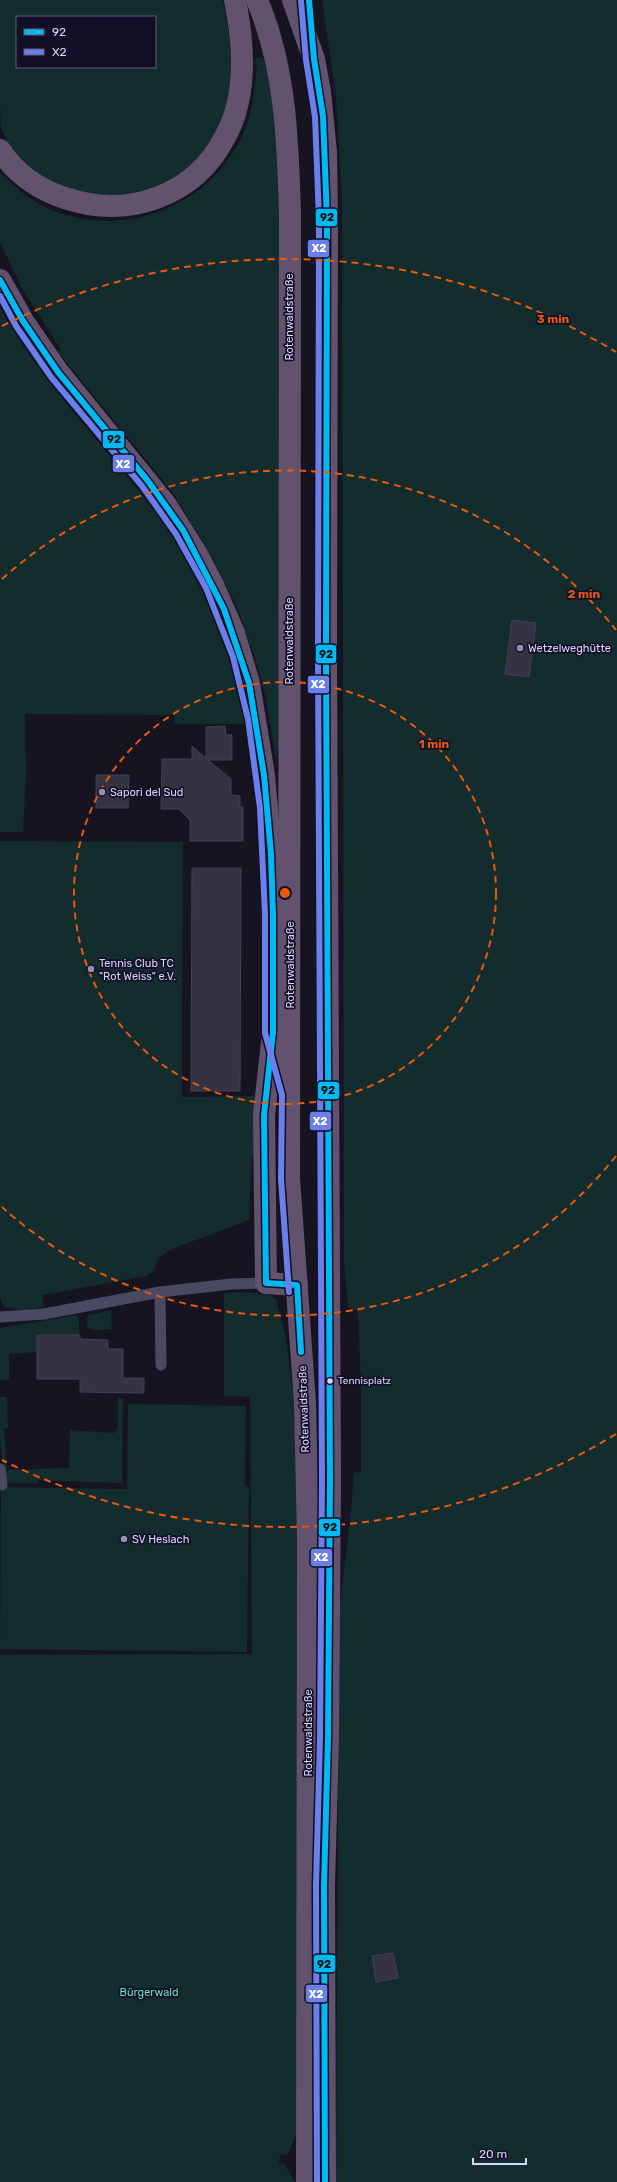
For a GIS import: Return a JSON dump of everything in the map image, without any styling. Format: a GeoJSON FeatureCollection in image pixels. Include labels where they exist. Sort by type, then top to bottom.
{"type":"FeatureCollection","features":[{"type":"Feature","properties":{"kind":"highway"},"geometry":{"type":"LineString","coordinates":[[0,150],[10,164],[41,188],[85,205],[99,207],[132,205],[148,202],[182,185],[210,160],[226,136],[233,120],[240,92],[242,55],[235,0]]}},
{"type":"Feature","properties":{"kind":"highway","name":"Rotenwaldstraße"},"geometry":{"type":"LineString","coordinates":[[257,0],[264,17],[281,88],[286,127],[289,174],[289,1178],[305,1403],[308,1538],[307,2182]]}},
{"type":"Feature","properties":{"kind":"highway","name":"Rotenwaldstraße"},"geometry":{"type":"LineString","coordinates":[[293,0],[314,59],[324,124],[327,219],[326,680],[330,1480],[328,1738],[324,1886],[325,2182]]}},
{"type":"Feature","properties":{"kind":"highway"},"geometry":{"type":"LineString","coordinates":[[309,0],[314,59]]}},
{"type":"Feature","properties":{"kind":"highway"},"geometry":{"type":"LineString","coordinates":[[0,280],[23,321],[58,372],[166,505],[201,562],[234,634],[249,683],[256,718],[268,807],[273,914],[273,1032],[264,1115],[266,1283],[296,1285]]}},
{"type":"Feature","properties":{"kind":"highway"},"geometry":{"type":"LineString","coordinates":[[273,1032],[290,1094]]}},
{"type":"Feature","properties":{"kind":"lane"},"geometry":{"type":"LineString","coordinates":[[0,1317],[44,1314],[160,1292],[231,1284],[266,1283]]}},
{"type":"Feature","properties":{"kind":"lane"},"geometry":{"type":"LineString","coordinates":[[160,1292],[161,1365]]}},
{"type":"Feature","properties":{"kind":"lane"},"geometry":{"type":"LineString","coordinates":[[0,1469],[2,1485]]}},
{"type":"Feature","properties":{"kind":"green space"},"geometry":{"type":"Polygon","coordinates":[[[0,0],[223,0],[228,30],[231,71],[226,103],[219,124],[209,142],[197,158],[182,172],[164,183],[144,190],[109,195],[76,191],[55,183],[45,178],[15,152],[3,134],[1,127],[0,0]]]}},
{"type":"Feature","properties":{"kind":"green space"},"geometry":{"type":"Polygon","coordinates":[[[322,0],[617,0],[617,2182],[336,2182],[339,1614],[354,1472],[361,1473],[361,1386],[358,1311],[348,1307],[344,1262],[342,196],[336,97],[322,0]]]}},
{"type":"Feature","properties":{"kind":"green space"},"geometry":{"type":"Polygon","coordinates":[[[257,57],[263,58],[268,76],[274,112],[279,203],[279,745],[276,760],[266,699],[254,654],[236,605],[213,559],[173,493],[58,352],[61,350],[20,285],[0,242],[0,173],[29,198],[42,206],[76,218],[104,221],[131,219],[158,212],[183,201],[205,185],[225,164],[240,140],[252,103],[257,64],[254,63],[257,57]]]}},
{"type":"Feature","properties":{"kind":"green space"},"geometry":{"type":"Polygon","coordinates":[[[0,308],[17,336],[55,389],[139,491],[175,540],[202,590],[213,616],[232,669],[245,724],[175,724],[174,715],[25,714],[26,774],[23,832],[0,832],[0,308]]]}},
{"type":"Feature","properties":{"kind":"green space"},"geometry":{"type":"Polygon","coordinates":[[[0,841],[183,842],[182,1097],[258,1096],[257,1155],[252,1155],[249,1220],[172,1249],[161,1256],[152,1272],[147,1276],[42,1295],[44,1307],[19,1310],[3,1306],[0,1297],[0,841]]]}},
{"type":"Feature","properties":{"kind":"green space","name":"Bürgerwald"},"geometry":{"type":"Polygon","coordinates":[[[242,1292],[269,1294],[276,1299],[286,1338],[294,1400],[298,1515],[298,2130],[288,2154],[280,2155],[279,2163],[285,2165],[295,2182],[0,2182],[0,1655],[252,1654],[250,1397],[224,1396],[224,1293],[242,1292]]]}},
{"type":"Feature","properties":{"kind":"green space"},"geometry":{"type":"Polygon","coordinates":[[[111,1310],[112,1329],[93,1330],[87,1328],[88,1315],[111,1310]]]}},
{"type":"Feature","properties":{"kind":"green space"},"geometry":{"type":"Polygon","coordinates":[[[76,1315],[79,1319],[79,1335],[38,1335],[37,1352],[9,1354],[9,1380],[0,1380],[0,1328],[76,1315]]]}},
{"type":"Feature","properties":{"kind":"green space"},"geometry":{"type":"Polygon","coordinates":[[[0,1397],[7,1397],[8,1428],[4,1428],[7,1470],[69,1468],[70,1430],[114,1433],[118,1429],[118,1398],[123,1398],[122,1483],[38,1480],[38,1483],[4,1483],[0,1438],[0,1397]]]}},
{"type":"Feature","properties":{"kind":"green space","name":"SV Heslach"},"geometry":{"type":"Polygon","coordinates":[[[128,1404],[246,1406],[245,1487],[249,1487],[247,1652],[0,1649],[1,1487],[127,1489],[128,1404]]]}},
{"type":"Feature","properties":{"kind":"building","name":"Wetzelweghütte"},"geometry":{"type":"Polygon","coordinates":[[[512,620],[536,623],[529,677],[505,674],[512,620]]]}},
{"type":"Feature","properties":{"kind":"building"},"geometry":{"type":"Polygon","coordinates":[[[225,726],[226,735],[232,735],[232,760],[208,760],[231,779],[231,795],[240,796],[240,807],[243,807],[243,841],[190,841],[190,820],[179,809],[161,809],[162,759],[192,759],[192,746],[206,758],[206,727],[225,726]]]}},
{"type":"Feature","properties":{"kind":"building"},"geometry":{"type":"Polygon","coordinates":[[[96,775],[129,775],[128,808],[96,808],[96,775]]]}},
{"type":"Feature","properties":{"kind":"building"},"geometry":{"type":"Polygon","coordinates":[[[192,868],[241,868],[240,1091],[191,1091],[192,868]]]}},
{"type":"Feature","properties":{"kind":"building"},"geometry":{"type":"Polygon","coordinates":[[[37,1335],[80,1335],[80,1339],[108,1340],[108,1349],[123,1349],[123,1378],[144,1378],[144,1393],[80,1392],[80,1379],[37,1379],[37,1335]]]}},
{"type":"Feature","properties":{"kind":"building"},"geometry":{"type":"Polygon","coordinates":[[[393,1953],[398,1978],[376,1982],[372,1956],[393,1953]]]}},
{"type":"Feature","properties":{"kind":"transit line","name":"92"},"geometry":{"type":"LineString","coordinates":[[309,0],[314,59],[323,116],[327,219],[326,656],[330,1480],[328,1738],[324,1886],[325,2182]]}},
{"type":"Feature","properties":{"kind":"transit line","name":"X2"},"geometry":{"type":"LineString","coordinates":[[301,1],[306,60],[315,117],[319,219],[318,656],[322,1480],[320,1738],[316,1886],[317,2182]]}},
{"type":"Feature","properties":{"kind":"transit line","name":"92"},"geometry":{"type":"LineString","coordinates":[[0,280],[23,321],[58,372],[148,481],[183,530],[224,609],[249,683],[264,775],[271,854],[273,914],[273,1032],[264,1115],[266,1283],[297,1285],[301,1352]]}},
{"type":"Feature","properties":{"kind":"transit line","name":"X2"},"geometry":{"type":"LineString","coordinates":[[0,296],[16,326],[51,377],[142,486],[176,534],[206,588],[233,657],[248,719],[260,808],[265,914],[265,1033],[282,1095],[281,1179],[289,1292]]}},
{"type":"Feature","properties":{"kind":"place","name":"Wetzelweghütte"},"geometry":{"type":"Point","coordinates":[520,648]}},
{"type":"Feature","properties":{"kind":"place","name":"Sapori del Sud"},"geometry":{"type":"Point","coordinates":[102,792]}},
{"type":"Feature","properties":{"kind":"place","name":"Tennis Club TC \"Rot Weiss\" e.V."},"geometry":{"type":"Point","coordinates":[91,969]}},
{"type":"Feature","properties":{"kind":"place","name":"Tennisplatz"},"geometry":{"type":"Point","coordinates":[330,1381]}},
{"type":"Feature","properties":{"kind":"place","name":"SV Heslach"},"geometry":{"type":"Point","coordinates":[124,1539]}}]}
